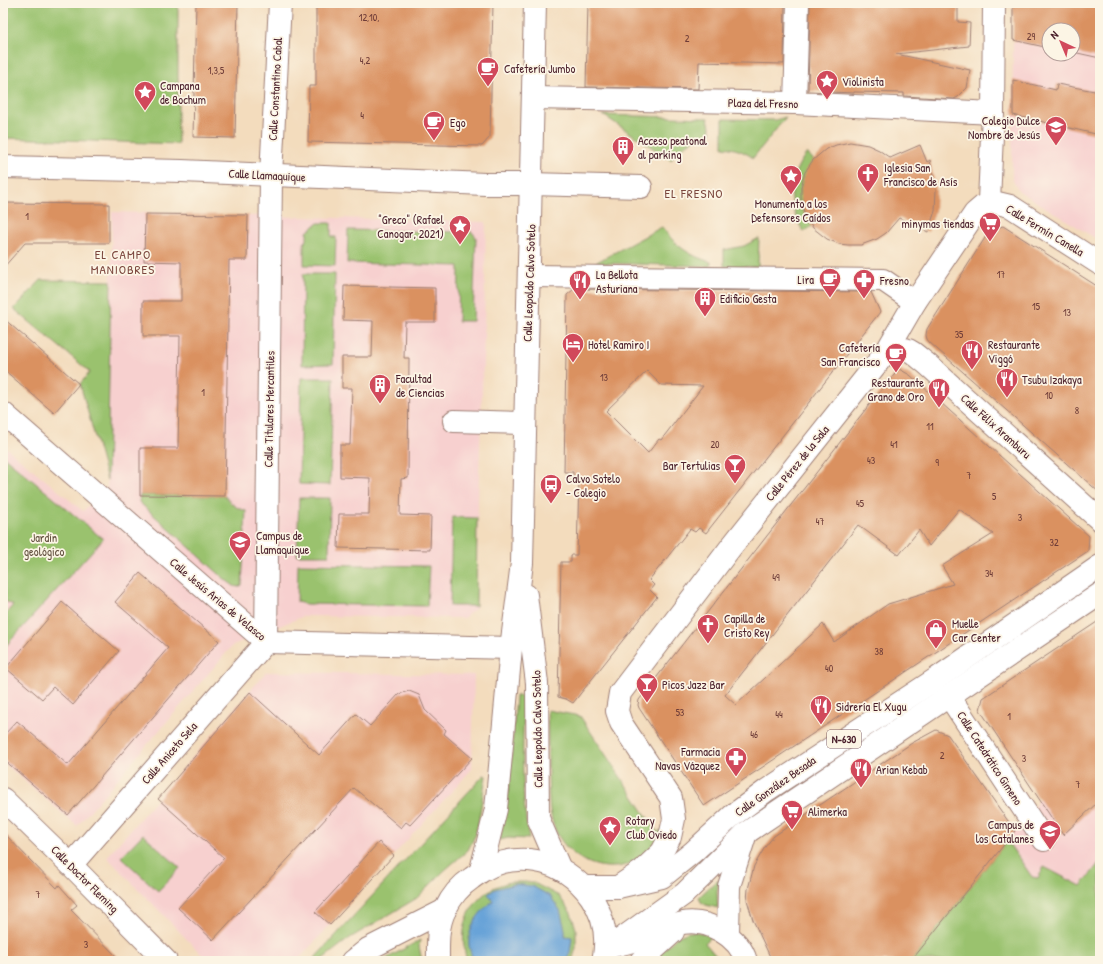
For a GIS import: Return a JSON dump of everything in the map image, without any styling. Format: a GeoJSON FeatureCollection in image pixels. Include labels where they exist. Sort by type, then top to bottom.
{"type":"FeatureCollection","features":[{"type":"Feature","properties":{"kind":"main road","name":"Calle Constantino Cabal"},"geometry":{"type":"LineString","coordinates":[[271,175],[280,3]]}},
{"type":"Feature","properties":{"kind":"main road","name":"Calle Leopoldo Calvo Sotelo"},"geometry":{"type":"LineString","coordinates":[[481,870],[496,809],[511,648],[522,563],[535,3]]}},
{"type":"Feature","properties":{"kind":"main road"},"geometry":{"type":"LineString","coordinates":[[795,103],[798,3]]}},
{"type":"Feature","properties":{"kind":"main road"},"geometry":{"type":"LineString","coordinates":[[989,202],[993,113],[994,3]]}},
{"type":"Feature","properties":{"kind":"main road","name":"Plaza del Fresno"},"geometry":{"type":"LineString","coordinates":[[533,98],[795,103],[993,113]]}},
{"type":"Feature","properties":{"kind":"main road","name":"Calle Llamaquique"},"geometry":{"type":"LineString","coordinates":[[5,170],[182,171],[485,184],[641,187]]}},
{"type":"Feature","properties":{"kind":"main road","name":"Calle Titulares Mercantiles"},"geometry":{"type":"LineString","coordinates":[[266,642],[271,175]]}},
{"type":"Feature","properties":{"kind":"main road","name":"Calle Fermín Canella"},"geometry":{"type":"LineString","coordinates":[[989,202],[1010,206],[1100,264]]}},
{"type":"Feature","properties":{"kind":"main road","name":"Calle Pérez de la Sala"},"geometry":{"type":"LineString","coordinates":[[618,886],[642,871],[662,852],[670,837],[674,819],[671,798],[621,723],[617,711],[620,693],[731,547],[886,352],[916,302],[975,213],[989,202]]}},
{"type":"Feature","properties":{"kind":"main road"},"geometry":{"type":"LineString","coordinates":[[529,276],[883,280],[916,302]]}},
{"type":"Feature","properties":{"kind":"main road","name":"Calle Félix Aramburu"},"geometry":{"type":"LineString","coordinates":[[886,352],[899,348],[908,350],[927,364],[1100,520]]}},
{"type":"Feature","properties":{"kind":"main road","name":"Calle Jesús Arias de Velasco"},"geometry":{"type":"LineString","coordinates":[[3,413],[266,642],[511,648]]}},
{"type":"Feature","properties":{"kind":"main road"},"geometry":{"type":"LineString","coordinates":[[454,421],[525,423]]}},
{"type":"Feature","properties":{"kind":"main road","name":"Calle Leopoldo Calvo Sotelo"},"geometry":{"type":"LineString","coordinates":[[522,563],[537,683],[538,818],[560,869]]}},
{"type":"Feature","properties":{"kind":"main road","name":"Calle González Besada"},"geometry":{"type":"LineString","coordinates":[[584,887],[618,886],[662,877],[693,852],[732,816],[767,790],[936,679],[1100,566]]}},
{"type":"Feature","properties":{"kind":"main road","name":"Calle González Besada"},"geometry":{"type":"LineString","coordinates":[[607,952],[684,894],[746,833],[1100,594]]}},
{"type":"Feature","properties":{"kind":"main road","name":"Calle Aniceto Sela"},"geometry":{"type":"LineString","coordinates":[[72,865],[266,642]]}},
{"type":"Feature","properties":{"kind":"main road","name":"Calle Catedrático Gimeno"},"geometry":{"type":"LineString","coordinates":[[949,696],[1044,840]]}},
{"type":"Feature","properties":{"kind":"main road","name":"Calle Doctor Fleming"},"geometry":{"type":"LineString","coordinates":[[3,798],[72,865],[166,961]]}},
{"type":"Feature","properties":{"kind":"main road"},"geometry":{"type":"LineString","coordinates":[[728,934],[729,886],[746,833]]}},
{"type":"Feature","properties":{"kind":"main road"},"geometry":{"type":"LineString","coordinates":[[438,961],[438,932],[445,910],[460,887],[481,870],[500,862],[520,860],[541,862],[560,869],[573,877],[584,887],[597,906],[604,927],[607,952],[683,923],[705,924],[728,934],[744,955],[746,961]]}},
{"type":"Feature","properties":{"kind":"main road"},"geometry":{"type":"LineString","coordinates":[[353,961],[368,949],[445,910]]}},
{"type":"Feature","properties":{"kind":"main road"},"geometry":{"type":"LineString","coordinates":[[641,961],[683,923]]}},
{"type":"Feature","properties":{"kind":"shaded area","name":"Colegio Dulce Nombre de Jesús"},"geometry":{"type":"Polygon","coordinates":[[[1013,42],[1041,46],[1041,62],[1081,62],[1081,54],[1100,58],[1100,241],[1019,191],[1012,179],[1013,42]]]}},
{"type":"Feature","properties":{"kind":"shaded area","name":"Campus de Llamaquique"},"geometry":{"type":"Polygon","coordinates":[[[112,212],[486,222],[476,608],[464,618],[304,616],[233,645],[77,826],[3,762],[3,445],[83,511],[107,488],[112,212]]]}},
{"type":"Feature","properties":{"kind":"shaded area"},"geometry":{"type":"Polygon","coordinates":[[[266,672],[474,675],[472,769],[297,961],[208,961],[107,857],[266,672]]]}},
{"type":"Feature","properties":{"kind":"shaded area","name":"Campus de los Catalanes"},"geometry":{"type":"Polygon","coordinates":[[[1100,741],[1100,961],[911,961],[1015,831],[1033,812],[1031,810],[1037,803],[1036,802],[1100,741]]]}},
{"type":"Feature","properties":{"kind":"green space"},"geometry":{"type":"Polygon","coordinates":[[[3,3],[178,3],[178,144],[3,138],[3,3]]]}},
{"type":"Feature","properties":{"kind":"green space"},"geometry":{"type":"Polygon","coordinates":[[[603,115],[708,118],[711,132],[689,143],[671,160],[603,115]]]}},
{"type":"Feature","properties":{"kind":"green space"},"geometry":{"type":"Polygon","coordinates":[[[786,117],[753,158],[739,150],[723,147],[723,119],[775,120],[786,117]]]}},
{"type":"Feature","properties":{"kind":"green space"},"geometry":{"type":"Polygon","coordinates":[[[807,153],[814,160],[809,167],[802,184],[801,201],[803,210],[812,226],[804,232],[794,212],[792,192],[796,172],[800,162],[807,153]]]}},
{"type":"Feature","properties":{"kind":"green space"},"geometry":{"type":"Polygon","coordinates":[[[318,223],[331,223],[331,237],[336,237],[335,266],[304,265],[304,243],[307,240],[307,232],[318,223]]]}},
{"type":"Feature","properties":{"kind":"green space"},"geometry":{"type":"Polygon","coordinates":[[[662,227],[683,249],[696,257],[711,262],[710,266],[595,263],[662,227]]]}},
{"type":"Feature","properties":{"kind":"green space"},"geometry":{"type":"Polygon","coordinates":[[[348,230],[472,232],[476,237],[473,321],[458,321],[459,266],[347,263],[348,230]]]}},
{"type":"Feature","properties":{"kind":"green space"},"geometry":{"type":"Polygon","coordinates":[[[759,238],[758,267],[724,266],[724,250],[744,246],[759,238]]]}},
{"type":"Feature","properties":{"kind":"green space"},"geometry":{"type":"Polygon","coordinates":[[[303,274],[335,274],[333,364],[302,365],[303,274]]]}},
{"type":"Feature","properties":{"kind":"green space"},"geometry":{"type":"Polygon","coordinates":[[[41,280],[111,281],[107,480],[80,384],[90,372],[14,309],[41,280]]]}},
{"type":"Feature","properties":{"kind":"green space"},"geometry":{"type":"Polygon","coordinates":[[[301,378],[333,378],[330,485],[299,484],[301,378]]]}},
{"type":"Feature","properties":{"kind":"green space","name":"Jardín geológico"},"geometry":{"type":"Polygon","coordinates":[[[3,456],[103,539],[3,649],[3,617],[13,605],[3,600],[3,456]]]}},
{"type":"Feature","properties":{"kind":"green space"},"geometry":{"type":"Polygon","coordinates":[[[140,495],[225,496],[239,509],[246,511],[242,585],[238,587],[234,586],[227,581],[139,502],[140,495]]]}},
{"type":"Feature","properties":{"kind":"green space"},"geometry":{"type":"Polygon","coordinates":[[[299,498],[330,498],[329,555],[297,555],[299,498]]]}},
{"type":"Feature","properties":{"kind":"green space"},"geometry":{"type":"Polygon","coordinates":[[[452,517],[477,518],[476,606],[450,606],[452,517]]]}},
{"type":"Feature","properties":{"kind":"green space"},"geometry":{"type":"Polygon","coordinates":[[[298,564],[429,566],[427,606],[305,604],[297,602],[298,564]]]}},
{"type":"Feature","properties":{"kind":"green space"},"geometry":{"type":"Polygon","coordinates":[[[516,696],[524,696],[523,786],[529,839],[508,838],[500,840],[508,798],[516,696]]]}},
{"type":"Feature","properties":{"kind":"green space"},"geometry":{"type":"Polygon","coordinates":[[[547,710],[580,716],[657,832],[665,829],[651,849],[638,860],[623,866],[615,867],[604,867],[593,864],[575,855],[567,848],[555,830],[549,798],[547,710]]]}},
{"type":"Feature","properties":{"kind":"green space"},"geometry":{"type":"Polygon","coordinates":[[[484,775],[486,776],[479,819],[475,836],[468,850],[417,898],[350,938],[320,961],[312,961],[484,775]]]}},
{"type":"Feature","properties":{"kind":"green space"},"geometry":{"type":"Polygon","coordinates":[[[143,834],[180,868],[158,891],[121,857],[143,834]]]}},
{"type":"Feature","properties":{"kind":"green space","name":"Campus de los Catalanes"},"geometry":{"type":"Polygon","coordinates":[[[1007,841],[1032,877],[1038,878],[1044,867],[1081,886],[1100,862],[1100,961],[911,961],[1007,841]]]}},
{"type":"Feature","properties":{"kind":"green space"},"geometry":{"type":"Polygon","coordinates":[[[717,880],[719,881],[717,892],[718,908],[706,905],[701,902],[699,897],[717,880]]]}},
{"type":"Feature","properties":{"kind":"green space"},"geometry":{"type":"Polygon","coordinates":[[[510,882],[532,882],[559,896],[571,913],[576,929],[576,948],[572,961],[467,961],[463,938],[469,914],[483,895],[494,887],[510,882]]]}},
{"type":"Feature","properties":{"kind":"green space"},"geometry":{"type":"Polygon","coordinates":[[[688,932],[698,932],[711,937],[705,943],[717,957],[718,961],[652,961],[677,937],[688,932]]]}},
{"type":"Feature","properties":{"kind":"green space"},"geometry":{"type":"Polygon","coordinates":[[[420,940],[419,946],[422,961],[382,961],[420,940]]]}},
{"type":"Feature","properties":{"kind":"water"},"geometry":{"type":"Polygon","coordinates":[[[515,884],[532,886],[550,896],[560,910],[565,936],[572,937],[570,953],[566,961],[473,961],[469,946],[470,932],[475,920],[493,901],[488,894],[495,889],[515,884]]]}},
{"type":"Feature","properties":{"kind":"building"},"geometry":{"type":"Polygon","coordinates":[[[196,3],[238,3],[235,138],[193,137],[196,3]]]}},
{"type":"Feature","properties":{"kind":"building"},"geometry":{"type":"Polygon","coordinates":[[[316,3],[493,3],[490,137],[482,146],[308,142],[309,86],[316,86],[316,3]]]}},
{"type":"Feature","properties":{"kind":"building"},"geometry":{"type":"Polygon","coordinates":[[[588,3],[785,3],[784,64],[699,62],[698,89],[586,87],[588,3]]]}},
{"type":"Feature","properties":{"kind":"building"},"geometry":{"type":"Polygon","coordinates":[[[810,3],[958,3],[958,22],[970,23],[969,46],[896,54],[970,70],[967,88],[954,99],[904,96],[904,93],[808,91],[810,3]]]}},
{"type":"Feature","properties":{"kind":"building"},"geometry":{"type":"Polygon","coordinates":[[[1013,3],[1100,3],[1100,58],[1081,54],[1081,22],[1041,22],[1041,46],[1013,40],[1013,3]]]}},
{"type":"Feature","properties":{"kind":"building"},"geometry":{"type":"Polygon","coordinates":[[[1013,80],[1056,90],[1057,84],[1100,92],[1100,135],[1013,115],[1013,80]]]}},
{"type":"Feature","properties":{"kind":"building","name":"Iglesia San Francisco de Asís"},"geometry":{"type":"Polygon","coordinates":[[[850,142],[868,145],[879,150],[890,158],[920,145],[927,162],[930,160],[936,190],[935,211],[928,232],[899,218],[886,233],[877,239],[861,245],[848,245],[839,244],[827,239],[813,228],[804,213],[801,199],[801,187],[805,172],[813,160],[826,149],[850,142]]]}},
{"type":"Feature","properties":{"kind":"building"},"geometry":{"type":"Polygon","coordinates":[[[3,203],[109,204],[109,243],[25,243],[3,268],[3,203]]]}},
{"type":"Feature","properties":{"kind":"building"},"geometry":{"type":"Polygon","coordinates":[[[145,214],[248,215],[247,260],[229,260],[225,496],[140,495],[140,448],[178,448],[180,336],[143,336],[143,301],[181,301],[181,262],[144,261],[145,214]]]}},
{"type":"Feature","properties":{"kind":"building"},"geometry":{"type":"Polygon","coordinates":[[[1003,226],[1100,288],[1100,493],[927,339],[927,329],[990,230],[1003,226]]]}},
{"type":"Feature","properties":{"kind":"building","name":"Facultad de Ciencias"},"geometry":{"type":"Polygon","coordinates":[[[344,286],[435,288],[435,322],[405,322],[404,358],[409,358],[408,478],[401,479],[400,515],[431,516],[430,550],[338,548],[339,514],[369,514],[370,478],[340,477],[340,445],[350,445],[352,388],[342,388],[342,357],[372,357],[373,321],[343,320],[344,286]]]}},
{"type":"Feature","properties":{"kind":"building"},"geometry":{"type":"Polygon","coordinates":[[[574,289],[871,292],[880,312],[706,533],[699,528],[695,532],[690,529],[649,580],[654,585],[650,590],[657,597],[573,703],[558,697],[561,562],[571,562],[571,555],[577,555],[579,479],[573,479],[573,472],[564,472],[567,295],[574,289]],[[647,371],[606,411],[648,453],[659,439],[661,440],[703,386],[661,385],[647,371]]]}},
{"type":"Feature","properties":{"kind":"building"},"geometry":{"type":"Polygon","coordinates":[[[3,318],[79,384],[54,413],[3,369],[3,318]]]}},
{"type":"Feature","properties":{"kind":"building"},"geometry":{"type":"Polygon","coordinates":[[[899,369],[910,375],[1089,536],[1088,551],[704,806],[639,708],[639,700],[869,405],[899,369]],[[959,509],[929,546],[919,530],[899,555],[858,525],[725,695],[736,705],[823,624],[834,642],[888,604],[953,584],[942,566],[993,534],[959,509]]]}},
{"type":"Feature","properties":{"kind":"building"},"geometry":{"type":"Polygon","coordinates":[[[140,573],[219,641],[68,815],[3,759],[3,736],[17,721],[68,765],[168,648],[115,602],[140,573]]]}},
{"type":"Feature","properties":{"kind":"building"},"geometry":{"type":"Polygon","coordinates":[[[62,602],[119,651],[73,705],[53,687],[42,699],[6,668],[62,602]]]}},
{"type":"Feature","properties":{"kind":"building"},"geometry":{"type":"Polygon","coordinates":[[[1100,620],[1100,800],[1063,835],[980,710],[983,698],[1100,620]]]}},
{"type":"Feature","properties":{"kind":"building"},"geometry":{"type":"Polygon","coordinates":[[[409,691],[419,695],[425,710],[446,730],[444,734],[472,758],[410,825],[406,822],[401,828],[354,788],[213,940],[178,908],[224,858],[158,799],[250,692],[319,755],[356,714],[370,726],[399,694],[409,691]]]}},
{"type":"Feature","properties":{"kind":"building"},"geometry":{"type":"Polygon","coordinates":[[[936,730],[948,735],[1015,831],[911,961],[772,961],[753,920],[747,900],[748,889],[754,866],[765,847],[774,836],[912,743],[936,730]]]}},
{"type":"Feature","properties":{"kind":"building"},"geometry":{"type":"Polygon","coordinates":[[[3,832],[57,888],[59,885],[77,905],[71,910],[121,961],[3,961],[3,832]]]}},
{"type":"Feature","properties":{"kind":"building"},"geometry":{"type":"Polygon","coordinates":[[[379,842],[394,855],[330,925],[315,912],[379,842]]]}},
{"type":"Feature","properties":{"kind":"place","name":"Cafetería Jumbo"},"geometry":{"type":"Point","coordinates":[488,88]}},
{"type":"Feature","properties":{"kind":"place","name":"Violinista"},"geometry":{"type":"Point","coordinates":[827,100]}},
{"type":"Feature","properties":{"kind":"place","name":"Campana de Bochum"},"geometry":{"type":"Point","coordinates":[145,112]}},
{"type":"Feature","properties":{"kind":"place","name":"Ego"},"geometry":{"type":"Point","coordinates":[434,142]}},
{"type":"Feature","properties":{"kind":"place","name":"Colegio Dulce Nombre de Jesús"},"geometry":{"type":"Point","coordinates":[1056,146]}},
{"type":"Feature","properties":{"kind":"place","name":"Acceso peatonal al parking"},"geometry":{"type":"Point","coordinates":[623,166]}},
{"type":"Feature","properties":{"kind":"place","name":"Iglesia San Francisco de Asís"},"geometry":{"type":"Point","coordinates":[868,194]}},
{"type":"Feature","properties":{"kind":"place","name":"Monumento a los Defensores Caídos"},"geometry":{"type":"Point","coordinates":[791,196]}},
{"type":"Feature","properties":{"kind":"place","name":"minymas tiendas"},"geometry":{"type":"Point","coordinates":[990,242]}},
{"type":"Feature","properties":{"kind":"place","name":"\"Greco\" (Rafael Canogar, 2021)"},"geometry":{"type":"Point","coordinates":[460,246]}},
{"type":"Feature","properties":{"kind":"place","name":"Lira"},"geometry":{"type":"Point","coordinates":[830,298]}},
{"type":"Feature","properties":{"kind":"place","name":"La Bellota Asturiana"},"geometry":{"type":"Point","coordinates":[580,300]}},
{"type":"Feature","properties":{"kind":"place","name":"Fresno"},"geometry":{"type":"Point","coordinates":[864,300]}},
{"type":"Feature","properties":{"kind":"place","name":"Edificio Gesta"},"geometry":{"type":"Point","coordinates":[705,318]}},
{"type":"Feature","properties":{"kind":"place","name":"Hotel Ramiro I"},"geometry":{"type":"Point","coordinates":[573,364]}},
{"type":"Feature","properties":{"kind":"place","name":"Restaurante Viggó"},"geometry":{"type":"Point","coordinates":[972,370]}},
{"type":"Feature","properties":{"kind":"place","name":"Cafetería San Francisco"},"geometry":{"type":"Point","coordinates":[896,374]}},
{"type":"Feature","properties":{"kind":"place","name":"Tsubu Izakaya"},"geometry":{"type":"Point","coordinates":[1007,398]}},
{"type":"Feature","properties":{"kind":"place","name":"Facultad de Ciencias"},"geometry":{"type":"Point","coordinates":[380,404]}},
{"type":"Feature","properties":{"kind":"place","name":"Restaurante Grano de Oro"},"geometry":{"type":"Point","coordinates":[939,408]}},
{"type":"Feature","properties":{"kind":"place","name":"Bar Tertulias"},"geometry":{"type":"Point","coordinates":[735,484]}},
{"type":"Feature","properties":{"kind":"place","name":"Calvo Sotelo - Colegio"},"geometry":{"type":"Point","coordinates":[551,504]}},
{"type":"Feature","properties":{"kind":"place","name":"Campus de Llamaquique"},"geometry":{"type":"Point","coordinates":[240,562]}},
{"type":"Feature","properties":{"kind":"place","name":"Capilla de Cristo Rey"},"geometry":{"type":"Point","coordinates":[708,644]}},
{"type":"Feature","properties":{"kind":"place","name":"Muelle Car Center"},"geometry":{"type":"Point","coordinates":[936,650]}},
{"type":"Feature","properties":{"kind":"place","name":"Picos Jazz Bar"},"geometry":{"type":"Point","coordinates":[647,704]}},
{"type":"Feature","properties":{"kind":"place","name":"Sidrería El Xugu"},"geometry":{"type":"Point","coordinates":[821,726]}},
{"type":"Feature","properties":{"kind":"place","name":"Farmacia Navas Vázquez"},"geometry":{"type":"Point","coordinates":[736,778]}},
{"type":"Feature","properties":{"kind":"place","name":"Arian Kebab"},"geometry":{"type":"Point","coordinates":[861,788]}},
{"type":"Feature","properties":{"kind":"place","name":"Alimerka"},"geometry":{"type":"Point","coordinates":[792,830]}},
{"type":"Feature","properties":{"kind":"place","name":"Rotary Club Oviedo"},"geometry":{"type":"Point","coordinates":[610,846]}},
{"type":"Feature","properties":{"kind":"place","name":"Campus de los Catalanes"},"geometry":{"type":"Point","coordinates":[1050,850]}},
{"type":"Feature","properties":{"kind":"district","name":"EL FRESNO"},"geometry":{"type":"Point","coordinates":[694,193]}},
{"type":"Feature","properties":{"kind":"district","name":"EL CAMPO MANIOBRES"},"geometry":{"type":"Point","coordinates":[123,262]}}]}
